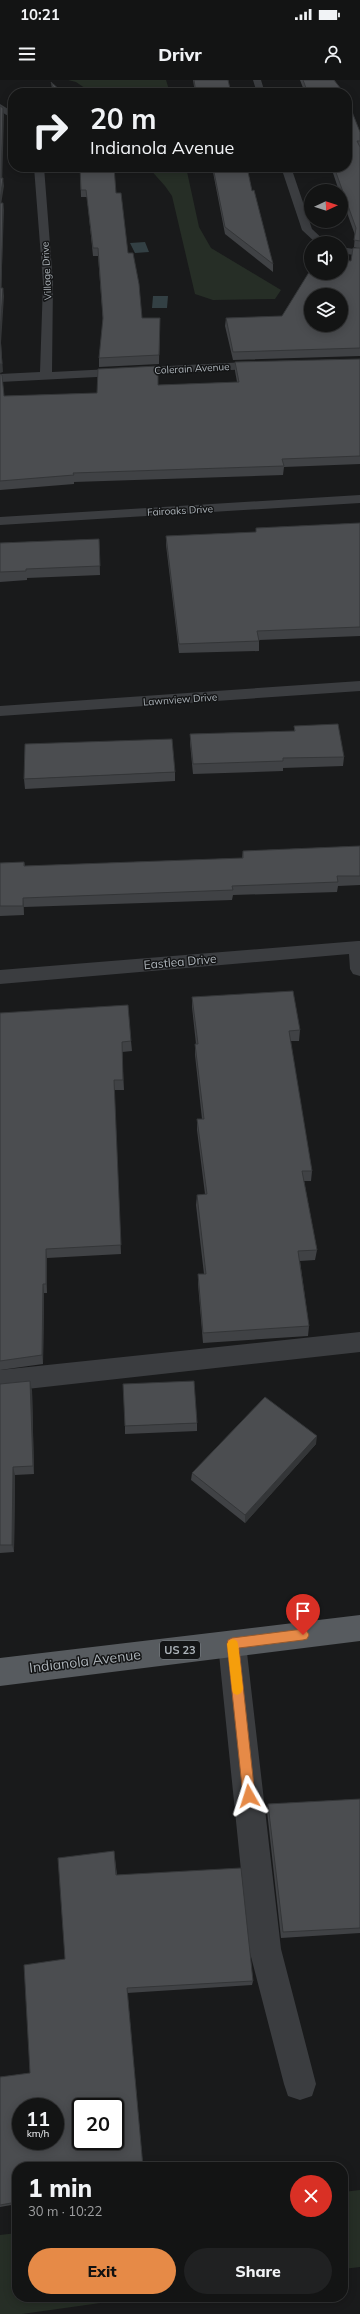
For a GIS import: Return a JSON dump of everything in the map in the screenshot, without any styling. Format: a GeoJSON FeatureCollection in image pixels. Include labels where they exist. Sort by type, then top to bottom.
{"type":"FeatureCollection","features":[{"type":"Feature","properties":{"kind":"main road","name":"Indianola Avenue"},"geometry":{"type":"LineString","coordinates":[[0,1672],[360,1628]]}},
{"type":"Feature","properties":{"kind":"street","name":"Village Drive"},"geometry":{"type":"LineString","coordinates":[[39,172],[48,283],[46,376]]}},
{"type":"Feature","properties":{"kind":"street"},"geometry":{"type":"LineString","coordinates":[[288,172],[307,230],[314,236]]}},
{"type":"Feature","properties":{"kind":"street"},"geometry":{"type":"LineString","coordinates":[[348,251],[360,254]]}},
{"type":"Feature","properties":{"kind":"street","name":"Colerain Avenue"},"geometry":{"type":"LineString","coordinates":[[0,378],[275,364]]}},
{"type":"Feature","properties":{"kind":"street","name":"Fairoaks Drive"},"geometry":{"type":"LineString","coordinates":[[0,521],[360,499]]}},
{"type":"Feature","properties":{"kind":"street","name":"Lawnview Drive"},"geometry":{"type":"LineString","coordinates":[[0,711],[360,686]]}},
{"type":"Feature","properties":{"kind":"street"},"geometry":{"type":"LineString","coordinates":[[359,947],[360,969]]}},
{"type":"Feature","properties":{"kind":"street","name":"Eastlea Drive"},"geometry":{"type":"LineString","coordinates":[[0,978],[359,947]]}},
{"type":"Feature","properties":{"kind":"street"},"geometry":{"type":"LineString","coordinates":[[0,1381],[360,1342]]}},
{"type":"Feature","properties":{"kind":"street"},"geometry":{"type":"LineString","coordinates":[[232,1644],[265,1949],[300,2084]]}},
{"type":"Feature","properties":{"kind":"shaded area"},"geometry":{"type":"Polygon","coordinates":[[[68,80],[166,80],[168,88],[85,88],[76,82],[68,80]]]}},
{"type":"Feature","properties":{"kind":"shaded area"},"geometry":{"type":"Polygon","coordinates":[[[152,172],[187,172],[199,227],[211,248],[281,290],[275,299],[213,300],[195,294],[172,196],[152,172]]]}},
{"type":"Feature","properties":{"kind":"shaded area"},"geometry":{"type":"Polygon","coordinates":[[[145,242],[149,252],[135,253],[130,243],[145,242]]]}},
{"type":"Feature","properties":{"kind":"shaded area"},"geometry":{"type":"Polygon","coordinates":[[[153,296],[168,296],[167,308],[152,308],[153,296]]]}},
{"type":"Feature","properties":{"kind":"shaded area"},"geometry":{"type":"Polygon","coordinates":[[[360,2190],[360,2267],[348,2268],[348,2191],[360,2190]]]}},
{"type":"Feature","properties":{"kind":"shaded area"},"geometry":{"type":"Polygon","coordinates":[[[12,2234],[12,2302],[107,2302],[22,2314],[0,2314],[0,2235],[12,2234]]]}},
{"type":"Feature","properties":{"kind":"building"},"geometry":{"type":"Polygon","coordinates":[[[194,80],[228,80],[230,88],[195,88],[194,80]]]}},
{"type":"Feature","properties":{"kind":"building"},"geometry":{"type":"Polygon","coordinates":[[[303,80],[334,80],[340,88],[306,88],[303,80]]]}},
{"type":"Feature","properties":{"kind":"building"},"geometry":{"type":"Polygon","coordinates":[[[51,82],[58,88],[54,88],[51,82]]]}},
{"type":"Feature","properties":{"kind":"building"},"geometry":{"type":"Polygon","coordinates":[[[0,106],[3,108],[1,178],[3,178],[0,201],[0,106]]]}},
{"type":"Feature","properties":{"kind":"building"},"geometry":{"type":"Polygon","coordinates":[[[352,112],[360,132],[360,141],[357,141],[360,147],[360,241],[354,240],[356,228],[348,206],[348,184],[340,184],[336,172],[352,172],[352,112]]]}},
{"type":"Feature","properties":{"kind":"building"},"geometry":{"type":"Polygon","coordinates":[[[80,172],[114,172],[116,193],[121,193],[128,253],[133,253],[139,284],[142,318],[160,318],[159,355],[99,358],[103,318],[98,248],[93,248],[86,190],[81,190],[80,172]]]}},
{"type":"Feature","properties":{"kind":"building"},"geometry":{"type":"Polygon","coordinates":[[[214,172],[248,172],[273,264],[225,227],[214,172]]]}},
{"type":"Feature","properties":{"kind":"building"},"geometry":{"type":"Polygon","coordinates":[[[0,203],[3,203],[1,288],[3,288],[0,335],[0,203]]]}},
{"type":"Feature","properties":{"kind":"building"},"geometry":{"type":"Polygon","coordinates":[[[353,248],[360,248],[360,348],[233,352],[226,318],[282,316],[304,280],[348,280],[348,261],[351,261],[353,248]]]}},
{"type":"Feature","properties":{"kind":"building"},"geometry":{"type":"Polygon","coordinates":[[[0,335],[2,364],[0,364],[0,335]]]}},
{"type":"Feature","properties":{"kind":"building"},"geometry":{"type":"Polygon","coordinates":[[[360,359],[360,456],[282,459],[284,466],[73,473],[74,475],[0,481],[0,374],[2,375],[4,396],[97,393],[98,369],[158,366],[158,385],[239,382],[235,362],[360,359]]]}},
{"type":"Feature","properties":{"kind":"building"},"geometry":{"type":"Polygon","coordinates":[[[360,523],[360,627],[257,631],[259,641],[179,644],[166,536],[256,532],[256,528],[360,523]]]}},
{"type":"Feature","properties":{"kind":"building"},"geometry":{"type":"Polygon","coordinates":[[[99,539],[100,566],[26,569],[26,571],[0,572],[0,543],[99,539]]]}},
{"type":"Feature","properties":{"kind":"building"},"geometry":{"type":"Polygon","coordinates":[[[338,724],[344,757],[283,758],[283,761],[193,764],[190,734],[295,731],[294,726],[338,724]]]}},
{"type":"Feature","properties":{"kind":"building"},"geometry":{"type":"Polygon","coordinates":[[[172,739],[175,772],[24,779],[25,744],[172,739]]]}},
{"type":"Feature","properties":{"kind":"building"},"geometry":{"type":"Polygon","coordinates":[[[360,846],[360,876],[337,876],[338,882],[232,886],[233,890],[23,898],[23,906],[0,906],[0,863],[24,862],[24,866],[243,858],[243,851],[360,846]]]}},
{"type":"Feature","properties":{"kind":"building"},"geometry":{"type":"Polygon","coordinates":[[[293,991],[300,1030],[289,1031],[312,1171],[302,1171],[317,1250],[298,1251],[309,1326],[203,1333],[198,1274],[206,1274],[197,1195],[207,1194],[197,1119],[204,1119],[195,1044],[198,1044],[192,997],[293,991]]]}},
{"type":"Feature","properties":{"kind":"building"},"geometry":{"type":"Polygon","coordinates":[[[128,1005],[131,1041],[122,1042],[123,1080],[114,1080],[121,1245],[46,1249],[46,1284],[43,1284],[42,1355],[0,1361],[0,1013],[128,1005]]]}},
{"type":"Feature","properties":{"kind":"building"},"geometry":{"type":"Polygon","coordinates":[[[30,1381],[33,1466],[13,1467],[12,1545],[0,1545],[0,1384],[30,1381]]]}},
{"type":"Feature","properties":{"kind":"building"},"geometry":{"type":"Polygon","coordinates":[[[194,1381],[197,1423],[125,1426],[123,1384],[194,1381]]]}},
{"type":"Feature","properties":{"kind":"building"},"geometry":{"type":"Polygon","coordinates":[[[265,1397],[317,1436],[245,1515],[192,1473],[265,1397]]]}},
{"type":"Feature","properties":{"kind":"building"},"geometry":{"type":"Polygon","coordinates":[[[360,1799],[360,1928],[283,1932],[268,1804],[360,1799]]]}},
{"type":"Feature","properties":{"kind":"building"},"geometry":{"type":"Polygon","coordinates":[[[114,1851],[116,1875],[241,1868],[253,1981],[127,1988],[143,2162],[12,2162],[12,2203],[0,2205],[0,2077],[30,2073],[24,1965],[65,1959],[58,1858],[114,1851]]]}},
{"type":"Feature","properties":{"kind":"slow traffic"},"geometry":{"type":"LineString","coordinates":[[233,1644],[237,1689]]}},
{"type":"Feature","properties":{"kind":"route"},"geometry":{"type":"LineString","coordinates":[[249,1796],[232,1644],[303,1635]]}}]}
